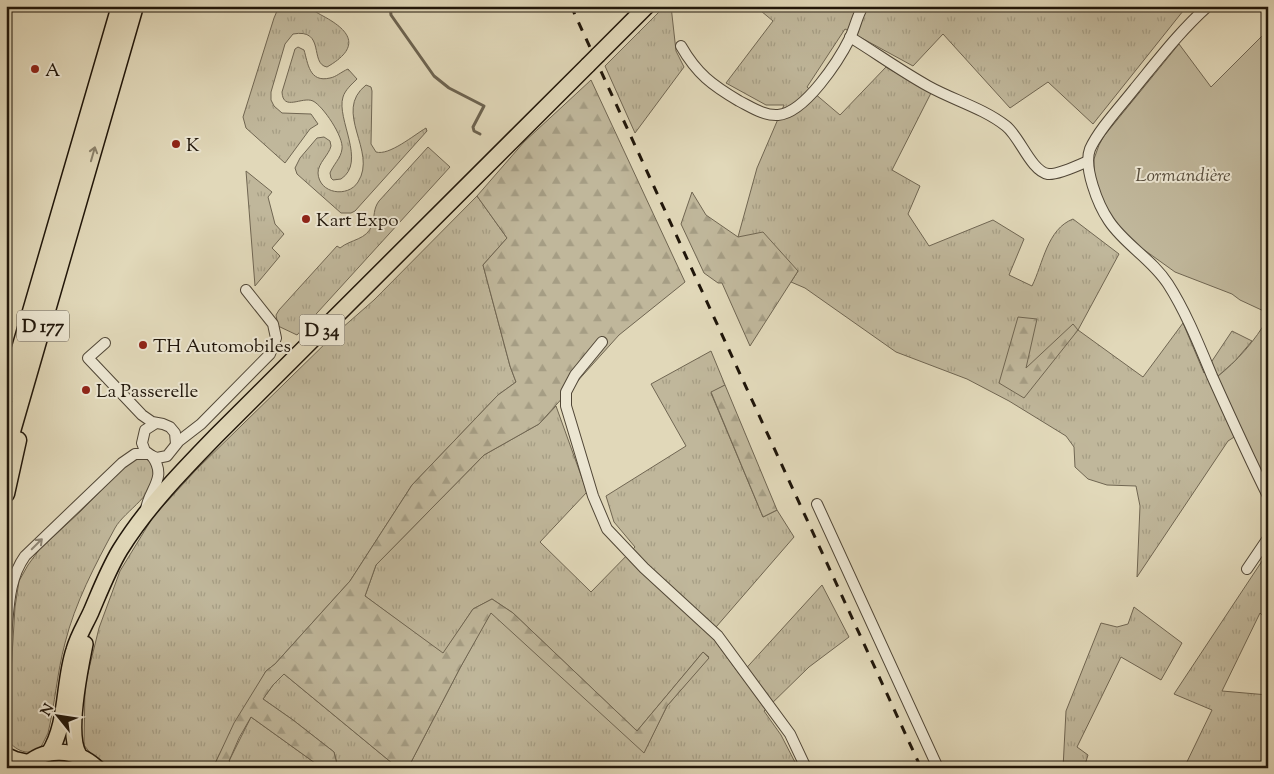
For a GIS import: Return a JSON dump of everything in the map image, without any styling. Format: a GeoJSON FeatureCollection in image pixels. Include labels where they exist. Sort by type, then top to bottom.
{"type":"FeatureCollection","features":[{"type":"Feature","properties":{"kind":"highway"},"geometry":{"type":"LineString","coordinates":[[6,494],[72,199],[111,6]]}},
{"type":"Feature","properties":{"kind":"highway","name":"D 177"},"geometry":{"type":"LineString","coordinates":[[6,452],[120,6]]}},
{"type":"Feature","properties":{"kind":"highway","name":"D 177"},"geometry":{"type":"LineString","coordinates":[[6,397],[136,6]]}},
{"type":"Feature","properties":{"kind":"highway"},"geometry":{"type":"LineString","coordinates":[[6,374],[72,199]]}},
{"type":"Feature","properties":{"kind":"highway"},"geometry":{"type":"LineString","coordinates":[[6,756],[26,765]]}},
{"type":"Feature","properties":{"kind":"main road","name":"D 34"},"geometry":{"type":"LineString","coordinates":[[49,753],[62,715],[73,651],[80,632],[120,550],[146,515],[181,472],[215,437],[647,6]]}},
{"type":"Feature","properties":{"kind":"main road","name":"D 34"},"geometry":{"type":"LineString","coordinates":[[80,756],[76,750],[74,734],[76,690],[90,614]]}},
{"type":"Feature","properties":{"kind":"main road"},"geometry":{"type":"LineString","coordinates":[[26,765],[49,753],[59,752],[80,756],[97,768]]}},
{"type":"Feature","properties":{"kind":"street"},"geometry":{"type":"LineString","coordinates":[[681,46],[695,68],[714,85],[763,113],[779,115],[800,104],[819,86],[850,37],[863,6]]}},
{"type":"Feature","properties":{"kind":"street"},"geometry":{"type":"LineString","coordinates":[[1208,6],[1192,21],[1121,105],[1100,133],[1090,150],[1089,170],[1098,201],[1108,220],[1122,238],[1148,260],[1168,284],[1189,324],[1241,441],[1268,496]]}},
{"type":"Feature","properties":{"kind":"street"},"geometry":{"type":"LineString","coordinates":[[850,37],[928,86],[990,116],[1008,127],[1033,163],[1048,174],[1088,161]]}},
{"type":"Feature","properties":{"kind":"street"},"geometry":{"type":"LineString","coordinates":[[6,636],[11,588],[16,570],[25,556],[122,463],[135,454],[162,458],[171,453],[176,444],[202,424],[264,362],[274,346],[276,338],[273,324],[246,290]]}},
{"type":"Feature","properties":{"kind":"street"},"geometry":{"type":"LineString","coordinates":[[602,342],[574,375],[566,392],[566,406],[593,496],[607,529],[644,568],[718,636],[790,734],[806,768]]}},
{"type":"Feature","properties":{"kind":"street"},"geometry":{"type":"LineString","coordinates":[[105,343],[88,358],[142,415],[156,423],[167,425],[173,430],[176,444]]}},
{"type":"Feature","properties":{"kind":"street"},"geometry":{"type":"LineString","coordinates":[[142,415],[145,430],[142,443],[157,465],[158,480],[147,503],[146,515]]}},
{"type":"Feature","properties":{"kind":"street"},"geometry":{"type":"LineString","coordinates":[[145,430],[156,423]]}},
{"type":"Feature","properties":{"kind":"street"},"geometry":{"type":"LineString","coordinates":[[173,430],[192,431]]}},
{"type":"Feature","properties":{"kind":"street"},"geometry":{"type":"LineString","coordinates":[[817,504],[938,768]]}},
{"type":"Feature","properties":{"kind":"street"},"geometry":{"type":"LineString","coordinates":[[1247,569],[1268,538]]}},
{"type":"Feature","properties":{"kind":"green space"},"geometry":{"type":"Polygon","coordinates":[[[282,6],[300,6],[312,9],[341,28],[349,40],[345,53],[327,67],[319,60],[314,41],[310,36],[293,34],[285,44],[271,92],[271,100],[274,106],[282,113],[311,114],[318,124],[310,129],[285,163],[246,128],[243,117],[274,18],[282,6]]]}},
{"type":"Feature","properties":{"kind":"green space"},"geometry":{"type":"Polygon","coordinates":[[[665,6],[671,6],[676,51],[684,67],[635,133],[605,66],[665,6]]]}},
{"type":"Feature","properties":{"kind":"green space"},"geometry":{"type":"Polygon","coordinates":[[[755,6],[1187,6],[1093,124],[1048,82],[1010,108],[943,34],[913,66],[845,29],[807,87],[840,115],[886,67],[931,93],[892,170],[920,186],[908,214],[929,246],[993,220],[1024,239],[1009,275],[1032,286],[1052,239],[1064,224],[1073,219],[1119,254],[1078,330],[1143,377],[1183,323],[1204,373],[1232,331],[1252,341],[1235,361],[1217,377],[1242,432],[1228,441],[1137,577],[1140,506],[1136,486],[1107,485],[1088,479],[1075,467],[1074,447],[1066,436],[1009,401],[967,379],[896,352],[805,288],[791,282],[798,271],[738,237],[757,168],[784,105],[766,105],[726,83],[773,21],[755,6]]]}},
{"type":"Feature","properties":{"kind":"green space","name":"Lormandière"},"geometry":{"type":"Polygon","coordinates":[[[1268,30],[1268,313],[1240,300],[1232,294],[1175,272],[1129,239],[1106,209],[1094,177],[1094,159],[1104,136],[1179,44],[1211,87],[1268,30]]]}},
{"type":"Feature","properties":{"kind":"green space"},"geometry":{"type":"Polygon","coordinates":[[[298,47],[304,50],[308,66],[318,78],[332,77],[348,69],[357,79],[343,97],[343,117],[351,151],[351,162],[348,171],[341,179],[333,180],[331,178],[330,173],[340,155],[342,144],[327,115],[313,101],[289,102],[283,98],[282,92],[295,49],[298,47]]]}},
{"type":"Feature","properties":{"kind":"green space"},"geometry":{"type":"Polygon","coordinates":[[[591,80],[685,282],[619,335],[539,424],[484,455],[376,565],[365,596],[443,653],[473,609],[492,599],[513,613],[637,731],[703,652],[709,658],[667,706],[644,753],[491,613],[408,768],[398,768],[284,674],[263,699],[334,752],[338,768],[322,768],[251,717],[229,761],[235,768],[213,768],[234,723],[266,671],[275,664],[350,581],[412,485],[498,395],[516,382],[483,265],[507,238],[477,196],[524,142],[591,80]]]}},
{"type":"Feature","properties":{"kind":"green space"},"geometry":{"type":"Polygon","coordinates":[[[366,85],[371,87],[372,91],[371,144],[376,152],[388,151],[426,128],[427,131],[355,211],[341,213],[297,174],[295,168],[300,158],[317,138],[324,137],[330,141],[331,146],[318,169],[323,186],[341,192],[348,190],[358,182],[363,170],[363,158],[353,107],[357,96],[366,85]]]}},
{"type":"Feature","properties":{"kind":"green space"},"geometry":{"type":"Polygon","coordinates":[[[428,147],[450,167],[297,335],[278,326],[276,315],[279,310],[337,246],[340,248],[363,236],[370,230],[379,201],[428,147]]]}},
{"type":"Feature","properties":{"kind":"green space"},"geometry":{"type":"Polygon","coordinates":[[[246,171],[272,192],[268,197],[275,224],[284,234],[272,248],[280,256],[255,286],[246,171]]]}},
{"type":"Feature","properties":{"kind":"green space"},"geometry":{"type":"Polygon","coordinates":[[[692,192],[706,215],[738,237],[763,232],[798,271],[750,346],[722,283],[718,283],[704,273],[681,224],[692,192]]]}},
{"type":"Feature","properties":{"kind":"green space"},"geometry":{"type":"Polygon","coordinates":[[[477,196],[507,238],[483,265],[516,382],[498,395],[412,485],[350,581],[275,664],[266,671],[213,768],[106,768],[84,745],[85,685],[99,628],[120,571],[153,517],[196,470],[334,335],[374,300],[477,196]]]}},
{"type":"Feature","properties":{"kind":"green space"},"geometry":{"type":"Polygon","coordinates":[[[1018,317],[1037,319],[1026,368],[1073,324],[1078,330],[1024,398],[999,383],[1018,317]]]}},
{"type":"Feature","properties":{"kind":"green space"},"geometry":{"type":"Polygon","coordinates":[[[1268,318],[1268,486],[1217,377],[1245,350],[1268,318]]]}},
{"type":"Feature","properties":{"kind":"green space"},"geometry":{"type":"Polygon","coordinates":[[[711,351],[725,385],[711,393],[763,517],[777,510],[794,537],[710,634],[740,675],[822,585],[849,637],[809,667],[764,711],[781,735],[798,768],[408,768],[491,612],[644,752],[667,706],[709,657],[703,652],[637,731],[513,613],[492,599],[473,609],[443,654],[365,596],[376,565],[484,455],[539,424],[556,406],[587,492],[540,542],[591,592],[635,547],[614,522],[606,496],[686,446],[651,384],[711,351]]]}},
{"type":"Feature","properties":{"kind":"green space"},"geometry":{"type":"Polygon","coordinates":[[[725,385],[777,510],[763,517],[711,392],[725,385]]]}},
{"type":"Feature","properties":{"kind":"green space"},"geometry":{"type":"Polygon","coordinates":[[[141,457],[152,465],[153,479],[151,487],[115,528],[93,570],[74,613],[60,666],[48,733],[42,745],[33,752],[18,749],[7,738],[15,607],[19,581],[39,550],[129,462],[141,457]]]}},
{"type":"Feature","properties":{"kind":"green space"},"geometry":{"type":"Polygon","coordinates":[[[1268,552],[1268,621],[1260,613],[1222,691],[1268,695],[1268,768],[1184,768],[1212,710],[1174,694],[1268,552]]]}},
{"type":"Feature","properties":{"kind":"green space"},"geometry":{"type":"Polygon","coordinates":[[[1134,607],[1182,643],[1161,680],[1121,657],[1077,747],[1088,755],[1084,768],[1063,768],[1066,711],[1101,623],[1117,627],[1128,624],[1134,607]]]}},
{"type":"Feature","properties":{"kind":"green space"},"geometry":{"type":"Polygon","coordinates":[[[284,674],[398,768],[338,768],[334,752],[263,699],[284,674]]]}},
{"type":"Feature","properties":{"kind":"green space"},"geometry":{"type":"Polygon","coordinates":[[[251,717],[322,768],[235,768],[229,761],[251,717]]]}},
{"type":"Feature","properties":{"kind":"waterway"},"geometry":{"type":"LineString","coordinates":[[390,6],[391,15],[434,76],[449,88],[484,106],[473,127],[474,131],[480,134]]}},
{"type":"Feature","properties":{"kind":"railway"},"geometry":{"type":"LineString","coordinates":[[571,6],[921,768]]}},
{"type":"Feature","properties":{"kind":"place","name":"A"},"geometry":{"type":"Point","coordinates":[35,69]}},
{"type":"Feature","properties":{"kind":"place","name":"K"},"geometry":{"type":"Point","coordinates":[176,144]}},
{"type":"Feature","properties":{"kind":"place","name":"Kart Expo"},"geometry":{"type":"Point","coordinates":[306,219]}},
{"type":"Feature","properties":{"kind":"place","name":"TH Automobiles"},"geometry":{"type":"Point","coordinates":[143,345]}},
{"type":"Feature","properties":{"kind":"place","name":"La Passerelle"},"geometry":{"type":"Point","coordinates":[86,390]}}]}
